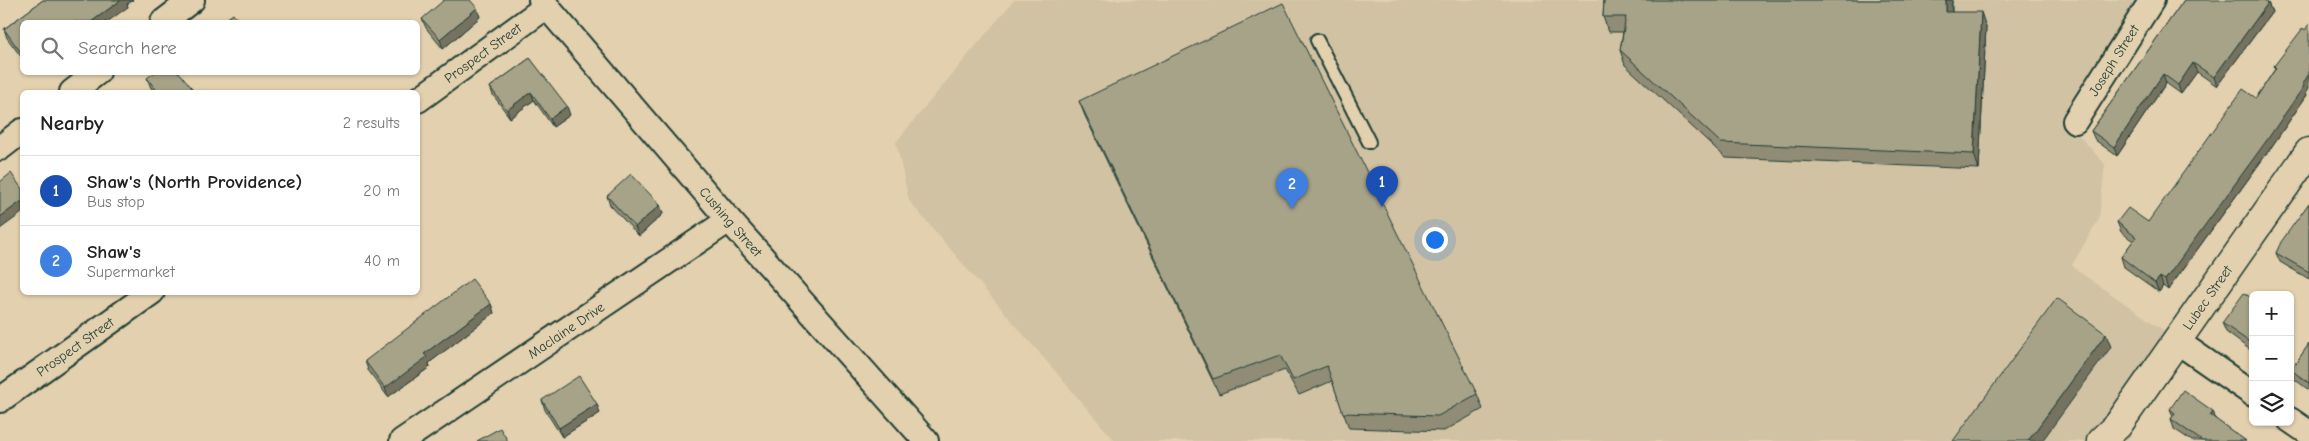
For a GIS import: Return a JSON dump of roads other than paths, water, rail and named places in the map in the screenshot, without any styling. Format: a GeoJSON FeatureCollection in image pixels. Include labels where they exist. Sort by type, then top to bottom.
{"type":"FeatureCollection","features":[{"type":"Feature","properties":{"kind":"street"},"geometry":{"type":"LineString","coordinates":[[166,20],[192,0]]}},
{"type":"Feature","properties":{"kind":"street","name":"Joseph Street"},"geometry":{"type":"LineString","coordinates":[[2075,120],[2152,0]]}},
{"type":"Feature","properties":{"kind":"street","name":"Prospect Street"},"geometry":{"type":"LineString","coordinates":[[420,98],[544,3]]}},
{"type":"Feature","properties":{"kind":"street","name":"Cushing Street"},"geometry":{"type":"LineString","coordinates":[[544,3],[728,220],[926,441]]}},
{"type":"Feature","properties":{"kind":"street"},"geometry":{"type":"LineString","coordinates":[[75,90],[94,75]]}},
{"type":"Feature","properties":{"kind":"street"},"geometry":{"type":"LineString","coordinates":[[0,148],[20,133]]}},
{"type":"Feature","properties":{"kind":"street","name":"Lubec Street"},"geometry":{"type":"LineString","coordinates":[[2101,441],[2118,425],[2178,342],[2309,152]]}},
{"type":"Feature","properties":{"kind":"street","name":"Maclaine Drive"},"geometry":{"type":"LineString","coordinates":[[402,441],[728,220]]}},
{"type":"Feature","properties":{"kind":"street","name":"Prospect Street"},"geometry":{"type":"LineString","coordinates":[[0,400],[148,295]]}},
{"type":"Feature","properties":{"kind":"street"},"geometry":{"type":"LineString","coordinates":[[2178,342],[2249,391]]}},
{"type":"Feature","properties":{"kind":"street"},"geometry":{"type":"LineString","coordinates":[[2294,423],[2309,434]]}},
{"type":"Feature","properties":{"kind":"lane"},"geometry":{"type":"LineString","coordinates":[[1317,40],[1369,142]]}},
{"type":"Feature","properties":{"kind":"place","name":"Shaw's (North Providence)"},"geometry":{"type":"Point","coordinates":[1382,207]}},
{"type":"Feature","properties":{"kind":"place","name":"Shaw's"},"geometry":{"type":"Point","coordinates":[1292,209]}}]}
